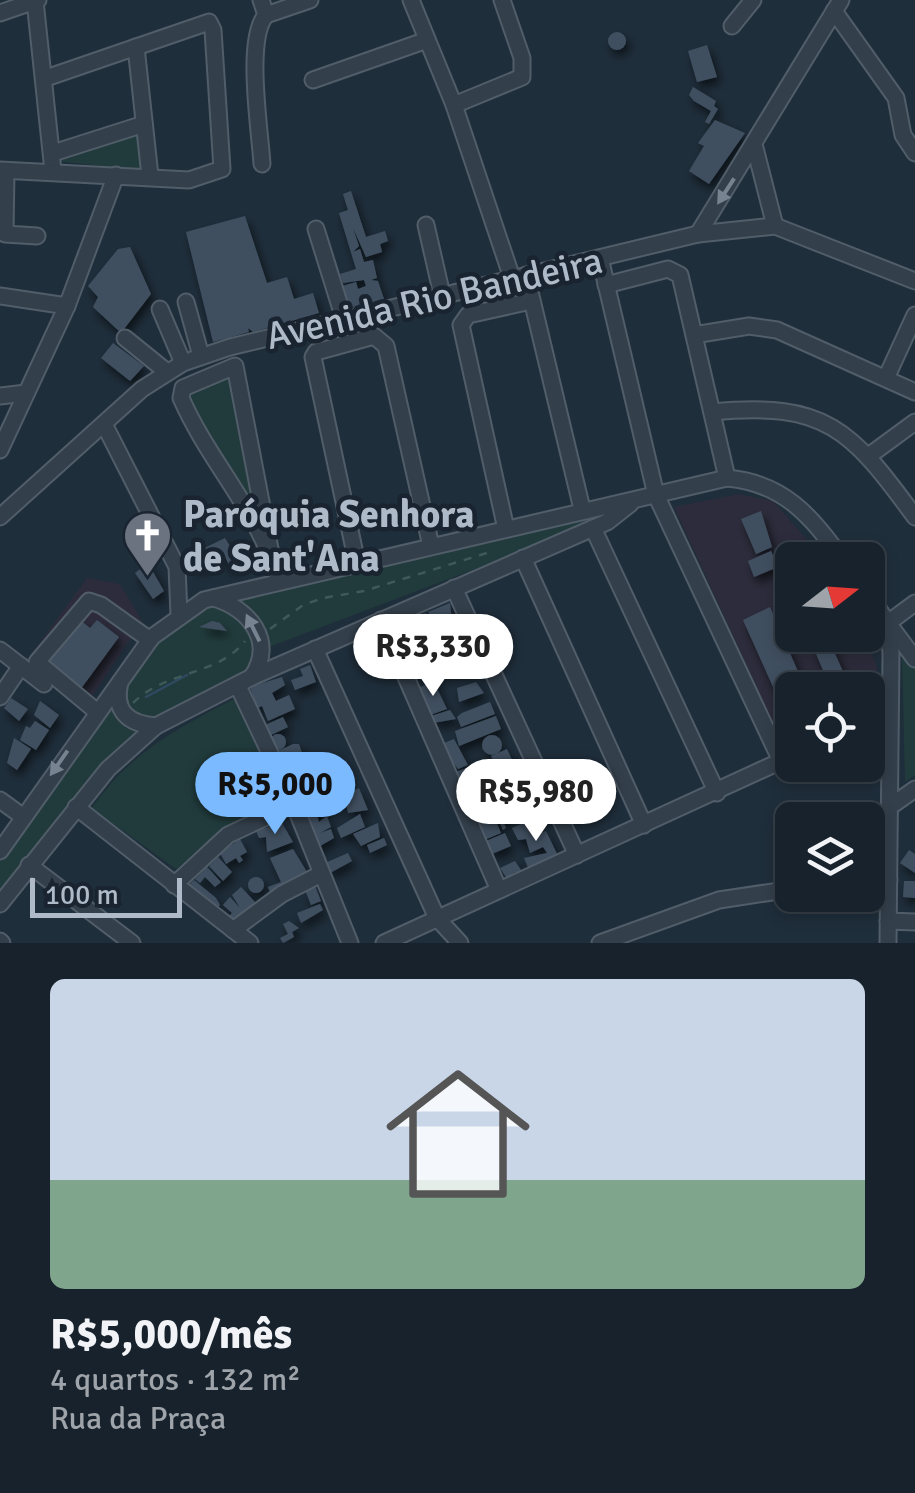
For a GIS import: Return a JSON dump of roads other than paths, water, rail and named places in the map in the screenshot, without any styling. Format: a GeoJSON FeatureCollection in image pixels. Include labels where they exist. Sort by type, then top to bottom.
{"type":"FeatureCollection","features":[{"type":"Feature","properties":{"kind":"street"},"geometry":{"type":"LineString","coordinates":[[0,13],[36,0],[53,171]]}},
{"type":"Feature","properties":{"kind":"street"},"geometry":{"type":"LineString","coordinates":[[262,164],[258,24],[264,7],[310,0]]}},
{"type":"Feature","properties":{"kind":"street"},"geometry":{"type":"LineString","coordinates":[[411,0],[532,301],[582,509]]}},
{"type":"Feature","properties":{"kind":"street"},"geometry":{"type":"LineString","coordinates":[[454,105],[522,78],[522,58],[502,0]]}},
{"type":"Feature","properties":{"kind":"street"},"geometry":{"type":"LineString","coordinates":[[732,26],[753,0]]}},
{"type":"Feature","properties":{"kind":"street"},"geometry":{"type":"LineString","coordinates":[[698,234],[755,148],[838,5],[896,98],[902,135],[915,154]]}},
{"type":"Feature","properties":{"kind":"street"},"geometry":{"type":"LineString","coordinates":[[37,236],[5,234],[3,170],[189,180],[222,170],[213,30],[208,22],[46,78]]}},
{"type":"Feature","properties":{"kind":"street"},"geometry":{"type":"LineString","coordinates":[[313,80],[427,40]]}},
{"type":"Feature","properties":{"kind":"street"},"geometry":{"type":"LineString","coordinates":[[136,47],[150,176]]}},
{"type":"Feature","properties":{"kind":"street"},"geometry":{"type":"LineString","coordinates":[[54,153],[144,124]]}},
{"type":"Feature","properties":{"kind":"street"},"geometry":{"type":"LineString","coordinates":[[755,148],[775,226]]}},
{"type":"Feature","properties":{"kind":"street"},"geometry":{"type":"LineString","coordinates":[[0,450],[67,306],[116,175]]}},
{"type":"Feature","properties":{"kind":"street"},"geometry":{"type":"LineString","coordinates":[[426,225],[442,295]]}},
{"type":"Feature","properties":{"kind":"street","name":"Avenida Rio Bandeira"},"geometry":{"type":"LineString","coordinates":[[0,517],[166,372],[201,356],[346,318],[698,234],[775,226],[915,281]]}},
{"type":"Feature","properties":{"kind":"street"},"geometry":{"type":"LineString","coordinates":[[316,228],[353,342]]}},
{"type":"Feature","properties":{"kind":"street"},"geometry":{"type":"LineString","coordinates":[[384,943],[781,761],[656,495],[600,258]]}},
{"type":"Feature","properties":{"kind":"street"},"geometry":{"type":"LineString","coordinates":[[606,285],[675,270],[728,478]]}},
{"type":"Feature","properties":{"kind":"street"},"geometry":{"type":"LineString","coordinates":[[0,296],[67,306]]}},
{"type":"Feature","properties":{"kind":"street"},"geometry":{"type":"LineString","coordinates":[[506,529],[461,325],[468,315],[532,301]]}},
{"type":"Feature","properties":{"kind":"street"},"geometry":{"type":"LineString","coordinates":[[186,302],[201,356]]}},
{"type":"Feature","properties":{"kind":"street"},"geometry":{"type":"LineString","coordinates":[[160,310],[183,363]]}},
{"type":"Feature","properties":{"kind":"street"},"geometry":{"type":"LineString","coordinates":[[887,376],[915,315]]}},
{"type":"Feature","properties":{"kind":"street"},"geometry":{"type":"LineString","coordinates":[[694,334],[748,326],[777,330],[887,376],[915,392]]}},
{"type":"Feature","properties":{"kind":"street"},"geometry":{"type":"LineString","coordinates":[[357,563],[312,357],[316,352],[374,336],[386,346],[431,546]]}},
{"type":"Feature","properties":{"kind":"street"},"geometry":{"type":"LineString","coordinates":[[125,338],[166,372]]}},
{"type":"Feature","properties":{"kind":"street"},"geometry":{"type":"LineString","coordinates":[[272,554],[180,395],[195,382],[235,366],[280,582]]}},
{"type":"Feature","properties":{"kind":"street"},"geometry":{"type":"LineString","coordinates":[[0,396],[26,393]]}},
{"type":"Feature","properties":{"kind":"street"},"geometry":{"type":"LineString","coordinates":[[712,412],[764,407],[796,410],[819,418],[870,455],[915,517]]}},
{"type":"Feature","properties":{"kind":"street"},"geometry":{"type":"LineString","coordinates":[[870,455],[915,422]]}},
{"type":"Feature","properties":{"kind":"street"},"geometry":{"type":"LineString","coordinates":[[105,426],[178,567],[179,615]]}},
{"type":"Feature","properties":{"kind":"street"},"geometry":{"type":"LineString","coordinates":[[0,851],[93,715],[150,640],[179,615],[213,598],[582,509],[630,504],[728,478],[751,480],[784,493],[827,542]]}},
{"type":"Feature","properties":{"kind":"street"},"geometry":{"type":"LineString","coordinates":[[0,904],[108,770],[156,726],[315,649],[593,528],[630,504]]}},
{"type":"Feature","properties":{"kind":"street"},"geometry":{"type":"LineString","coordinates":[[565,514],[575,523],[573,536]]}},
{"type":"Feature","properties":{"kind":"street"},"geometry":{"type":"LineString","coordinates":[[593,528],[717,793]]}},
{"type":"Feature","properties":{"kind":"street"},"geometry":{"type":"LineString","coordinates":[[523,558],[644,824]]}},
{"type":"Feature","properties":{"kind":"street"},"geometry":{"type":"LineString","coordinates":[[454,588],[576,855]]}},
{"type":"Feature","properties":{"kind":"street"},"geometry":{"type":"LineString","coordinates":[[213,598],[248,614],[260,635],[260,661],[245,681]]}},
{"type":"Feature","properties":{"kind":"street"},"geometry":{"type":"LineString","coordinates":[[93,715],[37,662],[89,601],[150,640]]}},
{"type":"Feature","properties":{"kind":"street"},"geometry":{"type":"LineString","coordinates":[[888,623],[915,603]]}},
{"type":"Feature","properties":{"kind":"street"},"geometry":{"type":"LineString","coordinates":[[885,619],[915,659]]}},
{"type":"Feature","properties":{"kind":"street"},"geometry":{"type":"LineString","coordinates":[[381,620],[499,890]]}},
{"type":"Feature","properties":{"kind":"street"},"geometry":{"type":"LineString","coordinates":[[888,623],[893,706],[888,943]]}},
{"type":"Feature","properties":{"kind":"street"},"geometry":{"type":"LineString","coordinates":[[315,649],[436,918],[460,943]]}},
{"type":"Feature","properties":{"kind":"street"},"geometry":{"type":"LineString","coordinates":[[0,650],[93,715]]}},
{"type":"Feature","properties":{"kind":"street"},"geometry":{"type":"LineString","coordinates":[[0,697],[21,666]]}},
{"type":"Feature","properties":{"kind":"street"},"geometry":{"type":"LineString","coordinates":[[120,678],[116,698],[121,712],[137,724],[156,726]]}},
{"type":"Feature","properties":{"kind":"street"},"geometry":{"type":"LineString","coordinates":[[245,681],[350,943]]}},
{"type":"Feature","properties":{"kind":"street"},"geometry":{"type":"LineString","coordinates":[[891,806],[915,788]]}},
{"type":"Feature","properties":{"kind":"street"},"geometry":{"type":"LineString","coordinates":[[0,800],[22,816]]}},
{"type":"Feature","properties":{"kind":"street"},"geometry":{"type":"LineString","coordinates":[[174,885],[228,835],[294,804]]}},
{"type":"Feature","properties":{"kind":"street"},"geometry":{"type":"LineString","coordinates":[[76,808],[250,943]]}},
{"type":"Feature","properties":{"kind":"street"},"geometry":{"type":"LineString","coordinates":[[29,865],[132,943]]}},
{"type":"Feature","properties":{"kind":"street"},"geometry":{"type":"LineString","coordinates":[[232,930],[282,894],[321,874]]}},
{"type":"Feature","properties":{"kind":"street"},"geometry":{"type":"LineString","coordinates":[[885,880],[889,880]]}},
{"type":"Feature","properties":{"kind":"street"},"geometry":{"type":"LineString","coordinates":[[600,943],[719,900],[775,891]]}},
{"type":"Feature","properties":{"kind":"street"},"geometry":{"type":"LineString","coordinates":[[888,921],[915,922]]}},
{"type":"Feature","properties":{"kind":"waterway"},"geometry":{"type":"LineString","coordinates":[[146,697],[187,675]]}},
{"type":"Feature","properties":{"kind":"place","name":"Paróquia Senhora de Sant'Ana"},"geometry":{"type":"Point","coordinates":[148,578]}}]}
